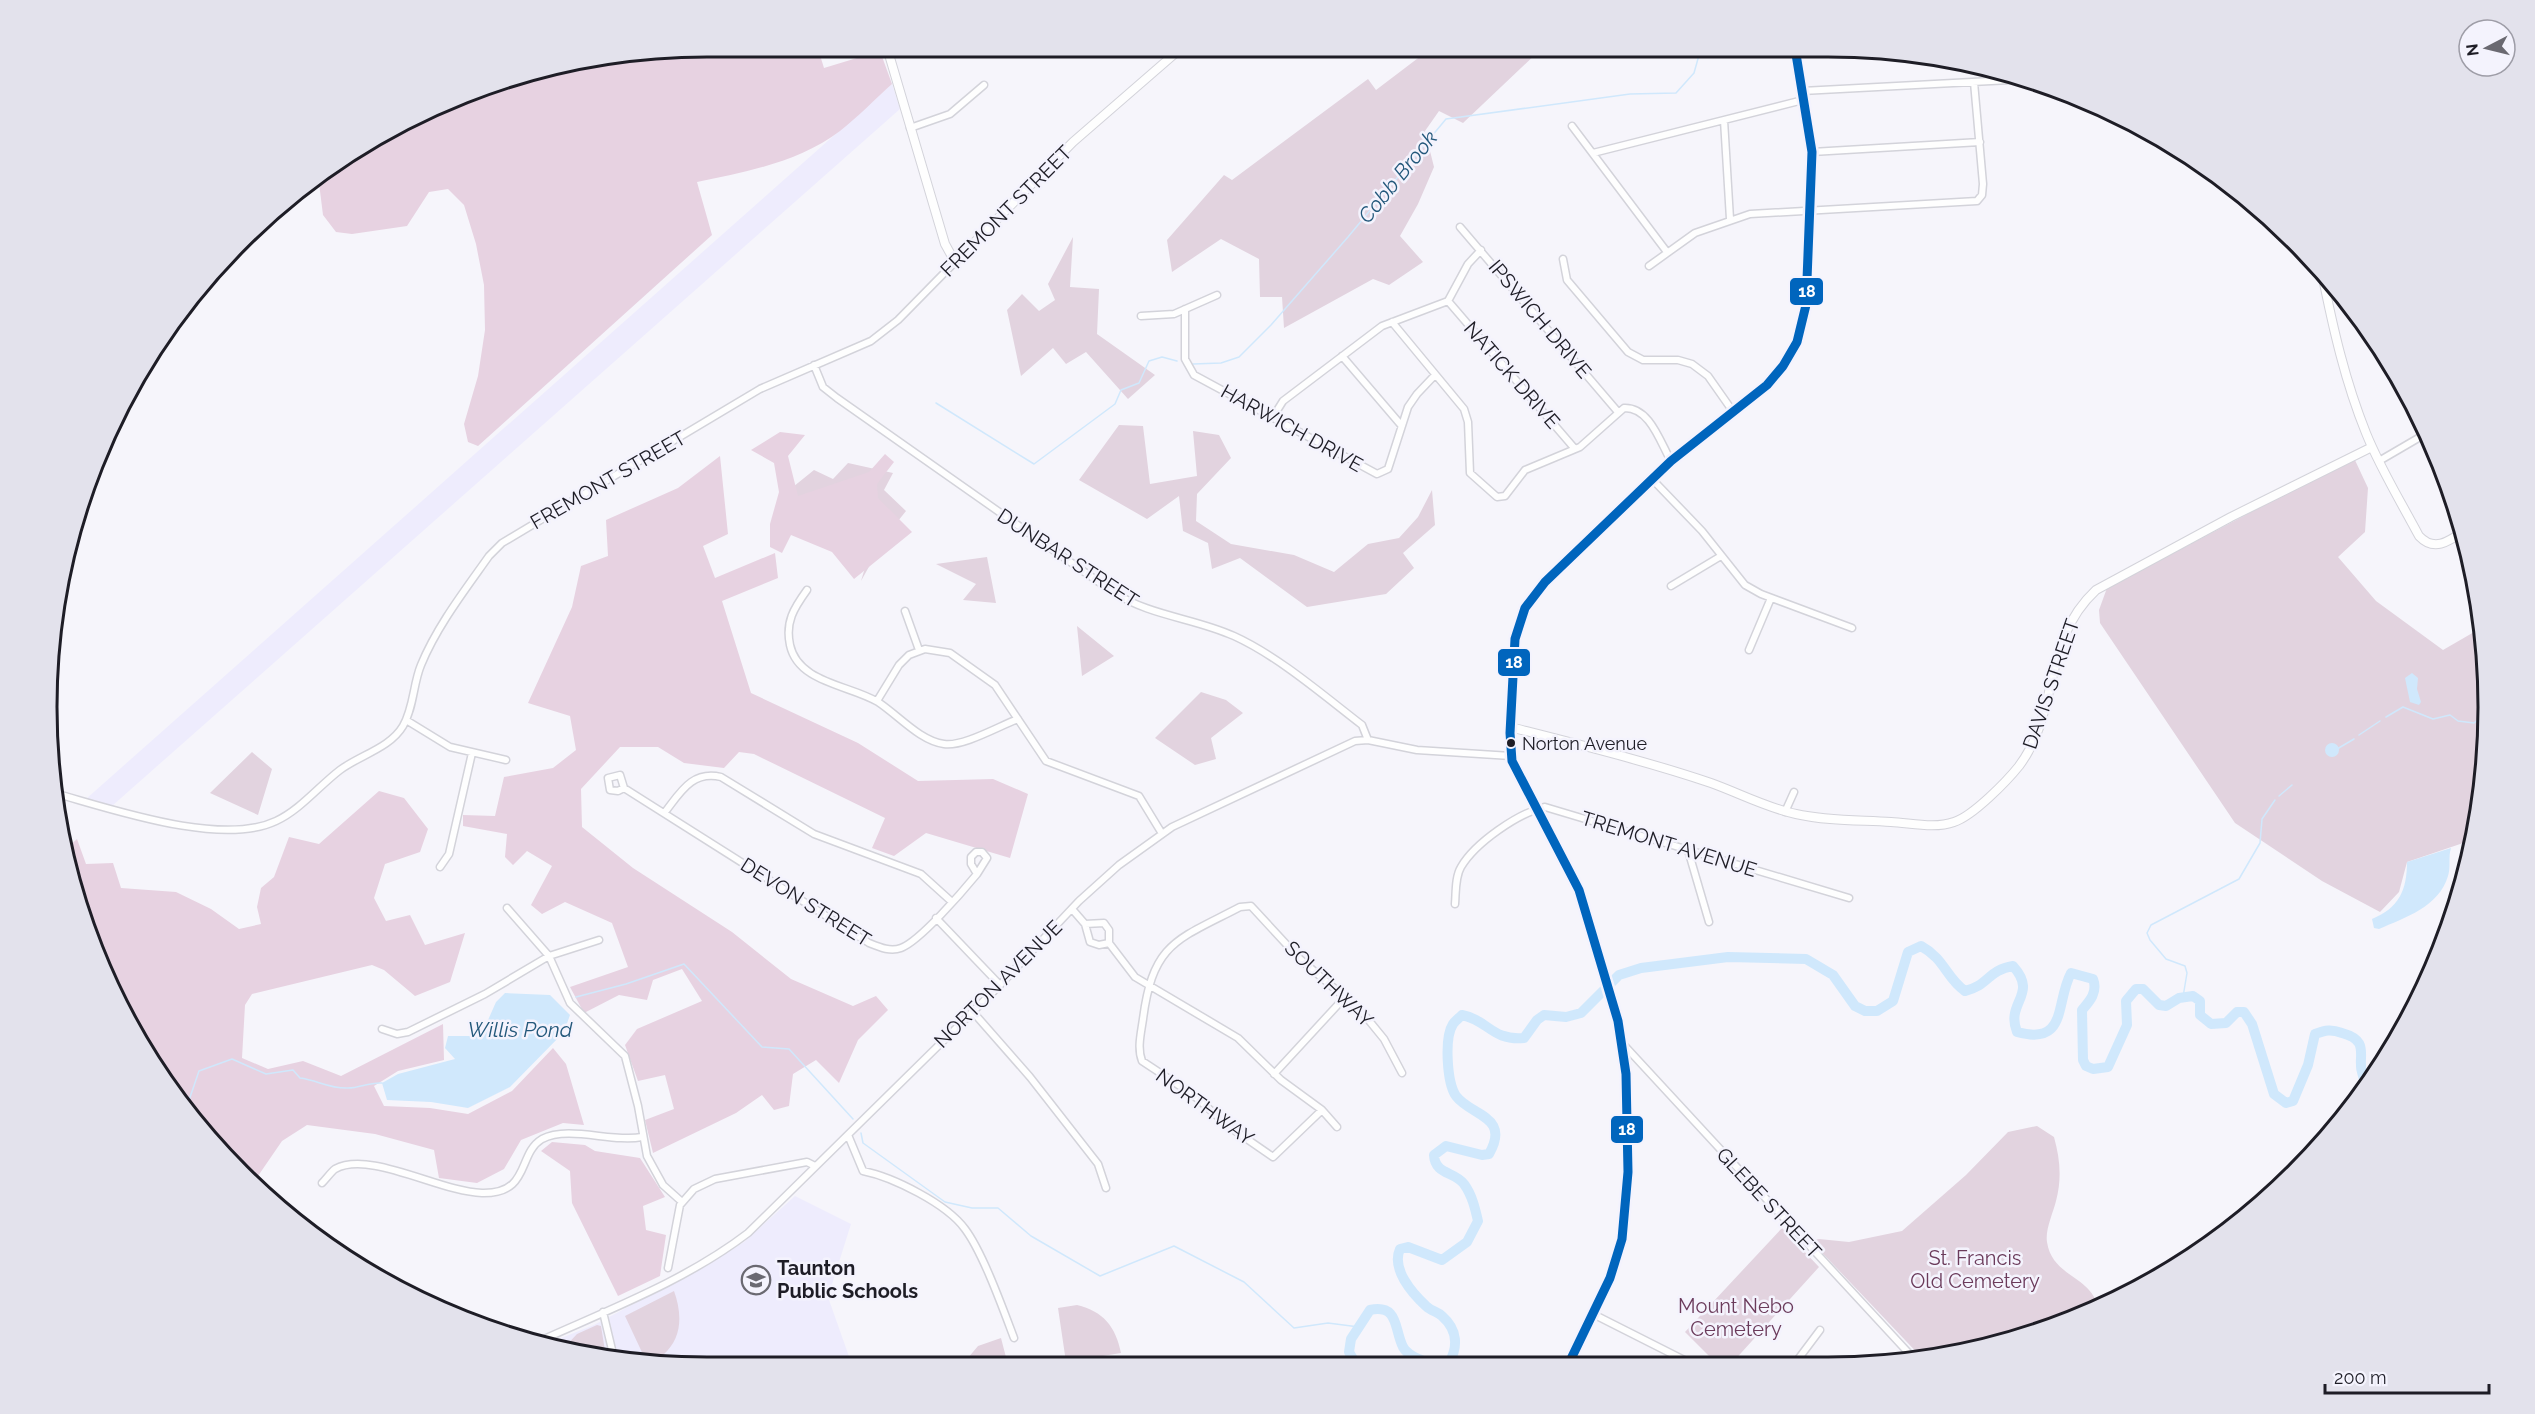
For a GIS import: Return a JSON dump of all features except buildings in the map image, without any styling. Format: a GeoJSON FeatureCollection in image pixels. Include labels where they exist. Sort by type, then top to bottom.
{"type":"FeatureCollection","features":[{"type":"Feature","properties":{"kind":"main road"},"geometry":{"type":"LineString","coordinates":[[1572,1357],[1615,1267],[1623,1228],[1628,1121],[1623,1044],[1604,970],[1576,884],[1511,756],[1513,655],[1520,620],[1526,608],[1550,577],[1671,461],[1734,413],[1775,377],[1801,333],[1806,305],[1812,152],[1796,57]]}},
{"type":"Feature","properties":{"kind":"street"},"geometry":{"type":"LineString","coordinates":[[890,57],[946,249],[955,262]]}},
{"type":"Feature","properties":{"kind":"street","name":"FREMONT STREET"},"geometry":{"type":"LineString","coordinates":[[63,795],[204,830],[225,832],[252,829],[285,816],[345,767],[387,742],[399,731],[406,720],[417,675],[427,651],[489,556],[498,546],[760,389],[849,352],[876,338],[955,262],[1073,142],[1171,57]]}},
{"type":"Feature","properties":{"kind":"street"},"geometry":{"type":"LineString","coordinates":[[1593,153],[1724,120],[1802,96],[2001,81]]}},
{"type":"Feature","properties":{"kind":"street"},"geometry":{"type":"LineString","coordinates":[[1649,266],[1695,233],[1730,219],[1766,211],[1810,211],[1979,200],[1983,190],[1974,82]]}},
{"type":"Feature","properties":{"kind":"street"},"geometry":{"type":"LineString","coordinates":[[910,128],[950,114],[984,85]]}},
{"type":"Feature","properties":{"kind":"street"},"geometry":{"type":"LineString","coordinates":[[1724,120],[1730,219]]}},
{"type":"Feature","properties":{"kind":"street"},"geometry":{"type":"LineString","coordinates":[[1572,126],[1667,252]]}},
{"type":"Feature","properties":{"kind":"street"},"geometry":{"type":"LineString","coordinates":[[1812,152],[1980,142]]}},
{"type":"Feature","properties":{"kind":"street","name":"IPSWICH DRIVE"},"geometry":{"type":"LineString","coordinates":[[1460,227],[1618,411]]}},
{"type":"Feature","properties":{"kind":"street"},"geometry":{"type":"LineString","coordinates":[[1273,417],[1283,402],[1392,322],[1448,301],[1468,264],[1481,250]]}},
{"type":"Feature","properties":{"kind":"street"},"geometry":{"type":"LineString","coordinates":[[1563,259],[1567,280],[1628,352],[1643,360],[1677,360],[1692,363],[1708,376],[1734,413]]}},
{"type":"Feature","properties":{"kind":"street"},"geometry":{"type":"LineString","coordinates":[[2325,288],[2343,369],[2379,461],[2424,541],[2430,544],[2442,544],[2455,536]]}},
{"type":"Feature","properties":{"kind":"street"},"geometry":{"type":"LineString","coordinates":[[1141,315],[1168,316],[1217,295]]}},
{"type":"Feature","properties":{"kind":"street","name":"NATICK DRIVE"},"geometry":{"type":"LineString","coordinates":[[1448,301],[1575,449]]}},
{"type":"Feature","properties":{"kind":"street","name":"HARWICH DRIVE"},"geometry":{"type":"LineString","coordinates":[[1185,309],[1185,359],[1191,373],[1379,474],[1388,469],[1401,425],[1414,398],[1435,375]]}},
{"type":"Feature","properties":{"kind":"street"},"geometry":{"type":"LineString","coordinates":[[1392,322],[1466,416],[1470,475],[1497,497],[1504,497],[1529,467],[1575,449],[1618,411],[1630,408],[1642,413],[1671,461]]}},
{"type":"Feature","properties":{"kind":"street"},"geometry":{"type":"LineString","coordinates":[[1342,357],[1401,425]]}},
{"type":"Feature","properties":{"kind":"street","name":"DUNBAR STREET"},"geometry":{"type":"LineString","coordinates":[[814,365],[821,383],[832,394],[1113,592],[1138,606],[1222,631],[1251,645],[1362,725],[1368,740]]}},
{"type":"Feature","properties":{"kind":"street"},"geometry":{"type":"LineString","coordinates":[[2379,461],[2419,437]]}},
{"type":"Feature","properties":{"kind":"street","name":"DAVIS STREET"},"geometry":{"type":"LineString","coordinates":[[1510,727],[1710,783],[1785,812],[1811,817],[1931,825],[1952,823],[1968,815],[2017,768],[2032,746],[2068,624],[2079,607],[2096,591],[2231,517],[2372,447]]}},
{"type":"Feature","properties":{"kind":"street"},"geometry":{"type":"LineString","coordinates":[[1652,479],[1702,531],[1745,585],[1771,598],[1852,628]]}},
{"type":"Feature","properties":{"kind":"street"},"geometry":{"type":"LineString","coordinates":[[1671,586],[1721,556]]}},
{"type":"Feature","properties":{"kind":"street"},"geometry":{"type":"LineString","coordinates":[[807,590],[795,608],[789,624],[790,647],[797,664],[809,672],[877,701],[924,735],[943,744],[959,742],[1018,718]]}},
{"type":"Feature","properties":{"kind":"street"},"geometry":{"type":"LineString","coordinates":[[1749,650],[1771,598]]}},
{"type":"Feature","properties":{"kind":"street"},"geometry":{"type":"LineString","coordinates":[[905,611],[919,650]]}},
{"type":"Feature","properties":{"kind":"street"},"geometry":{"type":"LineString","coordinates":[[877,701],[899,665],[919,650],[946,652],[986,677],[1000,692],[1046,761],[1060,769],[1139,796],[1161,832]]}},
{"type":"Feature","properties":{"kind":"street"},"geometry":{"type":"LineString","coordinates":[[406,720],[450,747],[506,760]]}},
{"type":"Feature","properties":{"kind":"street","name":"NORTON AVENUE"},"geometry":{"type":"LineString","coordinates":[[548,1337],[660,1285],[734,1243],[973,1012],[1072,909],[1119,865],[1161,832],[1343,744],[1368,740],[1418,750],[1511,756]]}},
{"type":"Feature","properties":{"kind":"street"},"geometry":{"type":"LineString","coordinates":[[440,867],[449,854],[472,753]]}},
{"type":"Feature","properties":{"kind":"street"},"geometry":{"type":"LineString","coordinates":[[665,812],[691,781],[707,776],[720,777],[814,834],[921,874],[951,902]]}},
{"type":"Feature","properties":{"kind":"street","name":"DEVON STREET"},"geometry":{"type":"LineString","coordinates":[[624,788],[874,945],[888,949],[901,948],[936,918],[977,874]]}},
{"type":"Feature","properties":{"kind":"street"},"geometry":{"type":"LineString","coordinates":[[1785,812],[1794,792]]}},
{"type":"Feature","properties":{"kind":"street","name":"TREMONT AVENUE"},"geometry":{"type":"LineString","coordinates":[[1536,809],[1548,807],[1849,898]]}},
{"type":"Feature","properties":{"kind":"street"},"geometry":{"type":"LineString","coordinates":[[1455,904],[1457,878],[1463,863],[1494,833],[1536,809]]}},
{"type":"Feature","properties":{"kind":"street"},"geometry":{"type":"LineString","coordinates":[[1688,850],[1710,922]]}},
{"type":"Feature","properties":{"kind":"street","name":"SOUTHWAY"},"geometry":{"type":"LineString","coordinates":[[1147,986],[1171,944],[1245,905],[1258,911],[1300,959],[1345,997],[1378,1031],[1402,1073]]}},
{"type":"Feature","properties":{"kind":"street"},"geometry":{"type":"LineString","coordinates":[[507,908],[549,956],[570,1003],[618,1048],[627,1061],[647,1156],[663,1185],[682,1202]]}},
{"type":"Feature","properties":{"kind":"street"},"geometry":{"type":"LineString","coordinates":[[1072,909],[1085,924],[1090,942],[1096,945],[1109,943]]}},
{"type":"Feature","properties":{"kind":"street"},"geometry":{"type":"LineString","coordinates":[[936,918],[1000,985]]}},
{"type":"Feature","properties":{"kind":"street"},"geometry":{"type":"LineString","coordinates":[[1085,924],[1099,921],[1107,925],[1109,943],[1131,973],[1147,986],[1234,1036],[1274,1074],[1322,1110],[1337,1127]]}},
{"type":"Feature","properties":{"kind":"street"},"geometry":{"type":"LineString","coordinates":[[382,1029],[397,1034],[408,1032],[486,994],[549,956],[599,940]]}},
{"type":"Feature","properties":{"kind":"street","name":"NORTHWAY"},"geometry":{"type":"LineString","coordinates":[[1147,986],[1140,1055],[1148,1066],[1191,1094],[1231,1128],[1273,1157],[1322,1110]]}},
{"type":"Feature","properties":{"kind":"street"},"geometry":{"type":"LineString","coordinates":[[1274,1074],[1345,997]]}},
{"type":"Feature","properties":{"kind":"street"},"geometry":{"type":"LineString","coordinates":[[973,1012],[1030,1077],[1098,1164],[1106,1188]]}},
{"type":"Feature","properties":{"kind":"street","name":"GLEBE STREET"},"geometry":{"type":"LineString","coordinates":[[1623,1044],[1907,1352]]}},
{"type":"Feature","properties":{"kind":"street"},"geometry":{"type":"LineString","coordinates":[[322,1183],[335,1170],[365,1163],[468,1191],[495,1192],[518,1179],[537,1143],[555,1134],[627,1140],[642,1137]]}},
{"type":"Feature","properties":{"kind":"street"},"geometry":{"type":"LineString","coordinates":[[848,1135],[863,1171],[893,1178],[913,1189],[966,1229],[1014,1338]]}},
{"type":"Feature","properties":{"kind":"street"},"geometry":{"type":"LineString","coordinates":[[668,1268],[682,1202],[698,1186],[715,1179],[807,1161],[816,1166]]}},
{"type":"Feature","properties":{"kind":"street"},"geometry":{"type":"LineString","coordinates":[[603,1312],[612,1350]]}},
{"type":"Feature","properties":{"kind":"street"},"geometry":{"type":"LineString","coordinates":[[1593,1314],[1678,1357]]}},
{"type":"Feature","properties":{"kind":"street"},"geometry":{"type":"LineString","coordinates":[[1800,1357],[1820,1330]]}},
{"type":"Feature","properties":{"kind":"shaded area"},"geometry":{"type":"Polygon","coordinates":[[[821,57],[824,68],[860,57],[882,57],[892,84],[840,131],[807,151],[753,170],[697,182],[712,235],[478,446],[468,442],[464,424],[478,376],[485,330],[484,285],[476,244],[464,205],[448,189],[429,192],[407,226],[352,234],[336,232],[323,215],[319,185],[382,144],[458,106],[498,91],[580,69],[664,58],[821,57]]]}},
{"type":"Feature","properties":{"kind":"shaded area"},"geometry":{"type":"Polygon","coordinates":[[[892,84],[900,109],[112,806],[86,799],[892,84]]]}},
{"type":"Feature","properties":{"kind":"shaded area"},"geometry":{"type":"Polygon","coordinates":[[[780,432],[805,435],[788,456],[798,496],[869,472],[885,454],[894,462],[877,484],[878,498],[912,532],[854,579],[832,552],[791,535],[782,553],[770,547],[770,524],[779,492],[774,463],[751,450],[780,432]]]}},
{"type":"Feature","properties":{"kind":"shaded area"},"geometry":{"type":"Polygon","coordinates":[[[720,456],[728,534],[703,546],[715,578],[775,553],[778,578],[722,601],[751,693],[858,743],[918,781],[993,779],[1028,794],[1010,858],[926,833],[894,856],[872,848],[885,818],[754,754],[739,752],[724,768],[684,763],[658,747],[620,747],[581,789],[582,827],[633,868],[732,932],[791,979],[853,1006],[876,996],[888,1010],[858,1040],[839,1083],[816,1060],[793,1074],[789,1106],[774,1110],[762,1095],[736,1113],[653,1153],[645,1120],[674,1109],[665,1075],[638,1081],[625,1045],[637,1029],[702,1001],[682,969],[653,980],[647,1000],[619,995],[584,1013],[570,987],[628,967],[612,923],[565,902],[542,914],[531,905],[552,866],[527,851],[513,865],[505,857],[507,834],[463,826],[463,815],[495,816],[504,777],[553,768],[576,750],[570,716],[528,703],[572,607],[581,566],[608,556],[606,520],[678,488],[720,456]]]}},
{"type":"Feature","properties":{"kind":"shaded area"},"geometry":{"type":"Polygon","coordinates":[[[379,791],[404,798],[428,829],[420,852],[385,864],[374,898],[386,921],[410,915],[425,945],[465,933],[450,982],[415,996],[384,970],[372,965],[252,994],[245,1005],[242,1058],[268,1069],[303,1061],[341,1076],[443,1024],[444,1060],[398,1071],[374,1086],[384,1106],[430,1108],[468,1114],[512,1091],[553,1048],[566,1064],[584,1125],[563,1123],[521,1140],[504,1169],[477,1183],[439,1178],[434,1150],[375,1134],[307,1125],[282,1141],[258,1177],[247,1167],[191,1103],[144,1032],[106,956],[91,916],[71,844],[77,839],[86,864],[113,863],[121,888],[176,892],[211,909],[239,929],[261,924],[257,907],[261,888],[274,877],[289,837],[319,844],[379,791]]]}},
{"type":"Feature","properties":{"kind":"shaded area"},"geometry":{"type":"Polygon","coordinates":[[[552,1142],[585,1145],[595,1151],[640,1158],[665,1197],[643,1206],[646,1230],[666,1235],[660,1276],[618,1296],[572,1203],[570,1171],[541,1151],[552,1142]]]}},
{"type":"Feature","properties":{"kind":"shaded area","name":"Taunton Public Schools"},"geometry":{"type":"Polygon","coordinates":[[[795,1196],[851,1224],[828,1297],[849,1357],[664,1356],[580,1345],[557,1339],[594,1325],[705,1266],[744,1242],[795,1196]]]}},
{"type":"Feature","properties":{"kind":"green space"},"geometry":{"type":"Polygon","coordinates":[[[1419,57],[1533,57],[1463,123],[1439,111],[1425,131],[1434,167],[1418,204],[1400,236],[1423,262],[1389,285],[1373,279],[1284,328],[1282,297],[1260,297],[1259,259],[1221,239],[1172,272],[1167,240],[1224,175],[1232,180],[1368,79],[1376,90],[1419,57]]]}},
{"type":"Feature","properties":{"kind":"green space"},"geometry":{"type":"Polygon","coordinates":[[[1073,237],[1070,287],[1099,289],[1097,334],[1155,375],[1128,399],[1086,352],[1066,364],[1053,348],[1021,376],[1007,310],[1022,294],[1039,311],[1055,300],[1048,284],[1073,237]]]}},
{"type":"Feature","properties":{"kind":"green space"},"geometry":{"type":"Polygon","coordinates":[[[1119,425],[1143,426],[1150,484],[1197,476],[1193,431],[1219,435],[1231,458],[1197,494],[1196,521],[1231,544],[1294,555],[1334,572],[1368,544],[1399,538],[1418,517],[1432,490],[1435,525],[1403,553],[1414,568],[1386,594],[1307,607],[1240,558],[1212,569],[1208,543],[1183,531],[1179,496],[1147,519],[1079,480],[1119,425]]]}},
{"type":"Feature","properties":{"kind":"green space"},"geometry":{"type":"Polygon","coordinates":[[[2354,458],[2368,488],[2365,532],[2338,557],[2376,601],[2443,650],[2473,632],[2477,664],[2477,750],[2464,843],[2407,862],[2399,892],[2380,912],[2322,881],[2235,823],[2100,623],[2099,610],[2107,588],[2354,458]]]}},
{"type":"Feature","properties":{"kind":"green space"},"geometry":{"type":"Polygon","coordinates":[[[848,463],[893,473],[884,490],[906,511],[886,536],[861,581],[876,531],[845,538],[788,491],[814,470],[833,479],[848,463]]]}},
{"type":"Feature","properties":{"kind":"green space"},"geometry":{"type":"Polygon","coordinates":[[[987,557],[996,603],[963,600],[976,584],[936,564],[987,557]]]}},
{"type":"Feature","properties":{"kind":"green space"},"geometry":{"type":"Polygon","coordinates":[[[1077,626],[1114,656],[1082,676],[1077,626]]]}},
{"type":"Feature","properties":{"kind":"green space"},"geometry":{"type":"Polygon","coordinates":[[[1201,692],[1226,700],[1243,713],[1211,738],[1216,759],[1195,765],[1155,738],[1201,692]]]}},
{"type":"Feature","properties":{"kind":"green space"},"geometry":{"type":"Polygon","coordinates":[[[252,752],[272,769],[258,815],[210,793],[252,752]]]}},
{"type":"Feature","properties":{"kind":"green space","name":"St. Francis Old Cemetery"},"geometry":{"type":"Polygon","coordinates":[[[2037,1126],[2054,1137],[2060,1176],[2058,1193],[2047,1232],[2047,1242],[2056,1262],[2087,1287],[2095,1299],[2037,1323],[1996,1335],[1955,1345],[1915,1351],[1811,1241],[1819,1239],[1849,1242],[1902,1231],[1966,1175],[2008,1132],[2037,1126]]]}},
{"type":"Feature","properties":{"kind":"green space","name":"Mount Nebo Cemetery"},"geometry":{"type":"Polygon","coordinates":[[[1782,1228],[1819,1267],[1737,1357],[1710,1357],[1685,1332],[1782,1228]]]}},
{"type":"Feature","properties":{"kind":"green space"},"geometry":{"type":"Polygon","coordinates":[[[674,1291],[679,1325],[670,1348],[662,1356],[643,1353],[625,1316],[674,1291]]]}},
{"type":"Feature","properties":{"kind":"green space"},"geometry":{"type":"Polygon","coordinates":[[[1077,1305],[1101,1316],[1116,1335],[1121,1353],[1097,1357],[1065,1357],[1058,1308],[1077,1305]]]}},
{"type":"Feature","properties":{"kind":"green space"},"geometry":{"type":"Polygon","coordinates":[[[597,1325],[601,1326],[605,1349],[569,1342],[577,1334],[597,1325]]]}},
{"type":"Feature","properties":{"kind":"green space"},"geometry":{"type":"Polygon","coordinates":[[[1001,1338],[1006,1357],[969,1357],[978,1346],[1001,1338]]]}},
{"type":"Feature","properties":{"kind":"water"},"geometry":{"type":"Polygon","coordinates":[[[2412,673],[2418,678],[2417,689],[2421,702],[2419,705],[2410,702],[2405,678],[2412,673]]]}},
{"type":"Feature","properties":{"kind":"water"},"geometry":{"type":"Polygon","coordinates":[[[2332,743],[2337,745],[2339,750],[2337,755],[2332,757],[2327,755],[2325,750],[2327,745],[2332,743]]]}},
{"type":"Feature","properties":{"kind":"water"},"geometry":{"type":"Polygon","coordinates":[[[2451,848],[2448,876],[2437,896],[2409,916],[2379,929],[2374,928],[2372,919],[2389,909],[2400,897],[2407,872],[2407,862],[2451,848]]]}},
{"type":"Feature","properties":{"kind":"water","name":"Willis Pond"},"geometry":{"type":"Polygon","coordinates":[[[505,993],[550,995],[570,1015],[564,1032],[510,1087],[468,1108],[431,1102],[387,1100],[382,1083],[398,1074],[455,1059],[445,1048],[448,1036],[481,1036],[496,1002],[505,993]]]}},
{"type":"Feature","properties":{"kind":"waterway","name":"Cobb Brook"},"geometry":{"type":"LineString","coordinates":[[1193,364],[1221,363],[1239,357],[1271,325],[1348,237],[1446,119],[1630,94],[1676,93],[1694,73],[1698,57]]}},
{"type":"Feature","properties":{"kind":"waterway","name":"Cobb Brook"},"geometry":{"type":"LineString","coordinates":[[936,403],[1034,464],[1115,404],[1121,390],[1139,383],[1149,361],[1162,357],[1177,361]]}},
{"type":"Feature","properties":{"kind":"waterway"},"geometry":{"type":"LineString","coordinates":[[2386,717],[2403,707],[2433,719],[2450,715],[2458,721],[2474,723],[2478,720]]}},
{"type":"Feature","properties":{"kind":"waterway"},"geometry":{"type":"LineString","coordinates":[[2359,735],[2380,721]]}},
{"type":"Feature","properties":{"kind":"waterway"},"geometry":{"type":"LineString","coordinates":[[2337,749],[2354,739]]}},
{"type":"Feature","properties":{"kind":"waterway"},"geometry":{"type":"LineString","coordinates":[[2279,796],[2292,785]]}},
{"type":"Feature","properties":{"kind":"waterway"},"geometry":{"type":"LineString","coordinates":[[2183,997],[2187,973],[2185,966],[2166,959],[2147,933],[2151,925],[2239,879],[2260,843],[2262,819],[2275,800]]}},
{"type":"Feature","properties":{"kind":"waterway"},"geometry":{"type":"LineString","coordinates":[[1452,1357],[1455,1339],[1451,1327],[1409,1288],[1398,1265],[1398,1257],[1400,1249],[1408,1247],[1442,1260],[1467,1242],[1478,1221],[1471,1197],[1464,1184],[1441,1170],[1434,1155],[1446,1146],[1482,1155],[1489,1154],[1495,1141],[1492,1124],[1456,1096],[1450,1081],[1448,1039],[1453,1024],[1462,1015],[1504,1036],[1524,1038],[1537,1020],[1544,1015],[1566,1017],[1581,1013],[1619,975],[1641,968],[1728,957],[1806,959],[1833,975],[1855,1006],[1865,1011],[1877,1011],[1893,1001],[1908,952],[1921,946],[1935,957],[1965,991],[1979,986],[1998,971],[2013,966],[2023,984],[2023,992],[2015,1013],[2014,1022],[2017,1032],[2033,1035],[2045,1033],[2052,1027],[2057,1019],[2071,973],[2093,979],[2094,992],[2082,1010],[2083,1060],[2086,1066],[2093,1069],[2108,1067],[2127,1025],[2126,1001],[2136,989],[2143,989],[2159,1005],[2166,1006],[2179,998],[2193,996],[2200,1001],[2200,1015],[2211,1024],[2226,1023],[2237,1012],[2244,1012],[2252,1024],[2274,1094],[2286,1103],[2293,1101],[2308,1065],[2315,1034],[2332,1031],[2358,1041],[2363,1076]]}},
{"type":"Feature","properties":{"kind":"waterway"},"geometry":{"type":"LineString","coordinates":[[576,997],[626,984],[684,964],[762,1047],[789,1049],[853,1119]]}},
{"type":"Feature","properties":{"kind":"waterway"},"geometry":{"type":"LineString","coordinates":[[189,1100],[199,1071],[232,1059],[266,1074],[293,1070],[300,1078],[341,1088],[382,1083]]}},
{"type":"Feature","properties":{"kind":"waterway"},"geometry":{"type":"LineString","coordinates":[[861,1133],[863,1143],[945,1202],[972,1208],[998,1208],[1031,1236],[1100,1276],[1174,1246],[1244,1282],[1294,1328],[1328,1323],[1359,1327]]}},
{"type":"Feature","properties":{"kind":"waterway"},"geometry":{"type":"LineString","coordinates":[[1352,1357],[1349,1352],[1351,1339],[1370,1310],[1379,1309],[1391,1314],[1403,1347],[1415,1357]]}},
{"type":"Feature","properties":{"kind":"transit line","name":"18"},"geometry":{"type":"LineString","coordinates":[[1572,1357],[1610,1278],[1622,1239],[1628,1172],[1626,1074],[1618,1021],[1579,890],[1512,761],[1510,733],[1515,639],[1525,608],[1545,582],[1671,461],[1767,385],[1783,366],[1797,342],[1806,305],[1812,152],[1796,57]]}},
{"type":"Feature","properties":{"kind":"place","name":"Norton Avenue"},"geometry":{"type":"Point","coordinates":[1511,743]}},
{"type":"Feature","properties":{"kind":"place","name":"Taunton Public Schools"},"geometry":{"type":"Point","coordinates":[756,1280]}}]}
